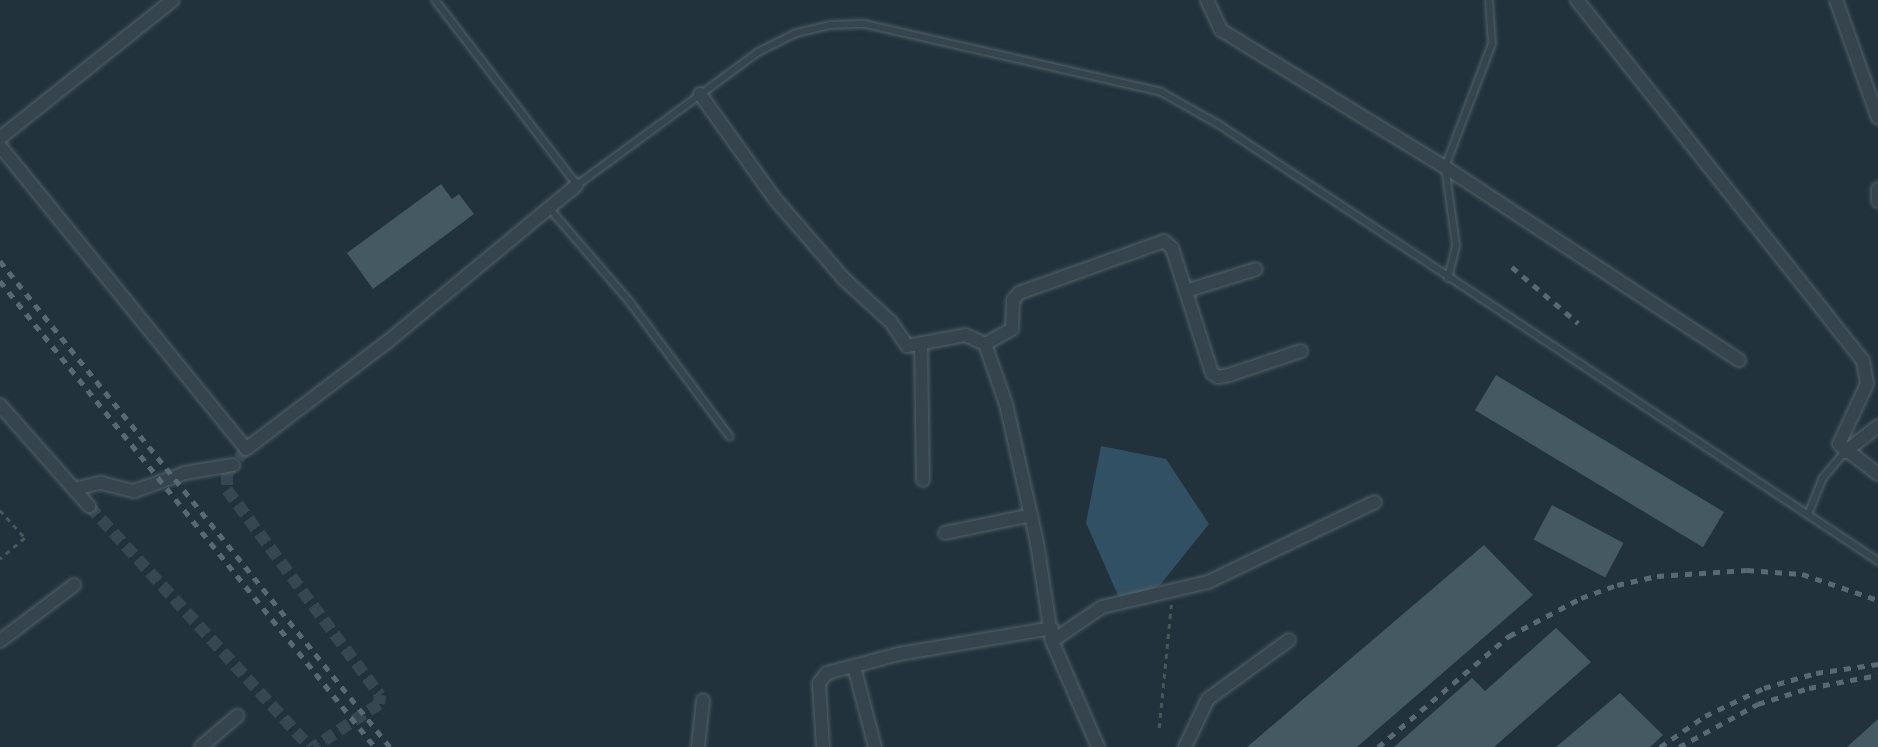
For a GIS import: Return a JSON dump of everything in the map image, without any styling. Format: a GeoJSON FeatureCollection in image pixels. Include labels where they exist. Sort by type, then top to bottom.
{"type":"FeatureCollection","features":[{"type":"Feature","properties":{"kind":"street"},"geometry":{"type":"LineString","coordinates":[[0,138],[173,0]]}},
{"type":"Feature","properties":{"kind":"street"},"geometry":{"type":"LineString","coordinates":[[1206,0],[1221,30],[1445,167],[1739,360]]}},
{"type":"Feature","properties":{"kind":"street"},"geometry":{"type":"LineString","coordinates":[[1577,0],[1863,361],[1867,384],[1840,435],[1845,452],[1878,474]]}},
{"type":"Feature","properties":{"kind":"street"},"geometry":{"type":"LineString","coordinates":[[1836,0],[1875,99],[1878,118]]}},
{"type":"Feature","properties":{"kind":"street"},"geometry":{"type":"LineString","coordinates":[[700,93],[775,199],[844,279],[891,322],[907,346],[965,335],[985,344],[1006,404],[1031,515],[1052,634],[1098,747]]}},
{"type":"Feature","properties":{"kind":"street"},"geometry":{"type":"LineString","coordinates":[[0,146],[246,449],[387,342],[577,185]]}},
{"type":"Feature","properties":{"kind":"street"},"geometry":{"type":"LineString","coordinates":[[1878,189],[1878,201]]}},
{"type":"Feature","properties":{"kind":"street"},"geometry":{"type":"LineString","coordinates":[[985,344],[1012,329],[1013,300],[1019,293],[1154,243],[1170,244],[1207,364],[1217,377],[1301,351]]}},
{"type":"Feature","properties":{"kind":"street"},"geometry":{"type":"LineString","coordinates":[[1186,291],[1256,269]]}},
{"type":"Feature","properties":{"kind":"street"},"geometry":{"type":"LineString","coordinates":[[921,344],[923,480]]}},
{"type":"Feature","properties":{"kind":"street"},"geometry":{"type":"LineString","coordinates":[[0,405],[89,506]]}},
{"type":"Feature","properties":{"kind":"street"},"geometry":{"type":"LineString","coordinates":[[1845,452],[1878,426]]}},
{"type":"Feature","properties":{"kind":"street"},"geometry":{"type":"LineString","coordinates":[[74,489],[101,483],[134,491],[185,473],[233,465]]}},
{"type":"Feature","properties":{"kind":"street"},"geometry":{"type":"LineString","coordinates":[[823,747],[819,683],[827,673],[854,666],[1052,634],[1102,607],[1173,588],[1208,582],[1375,502]]}},
{"type":"Feature","properties":{"kind":"street"},"geometry":{"type":"LineString","coordinates":[[945,533],[1031,515]]}},
{"type":"Feature","properties":{"kind":"street"},"geometry":{"type":"LineString","coordinates":[[0,641],[74,585]]}},
{"type":"Feature","properties":{"kind":"street"},"geometry":{"type":"LineString","coordinates":[[1185,747],[1208,699],[1289,640]]}},
{"type":"Feature","properties":{"kind":"street"},"geometry":{"type":"LineString","coordinates":[[854,666],[875,747]]}},
{"type":"Feature","properties":{"kind":"street"},"geometry":{"type":"LineString","coordinates":[[698,747],[704,700]]}},
{"type":"Feature","properties":{"kind":"street"},"geometry":{"type":"LineString","coordinates":[[201,747],[237,716]]}},
{"type":"Feature","properties":{"kind":"lane"},"geometry":{"type":"LineString","coordinates":[[435,0],[577,185],[758,52],[796,33],[853,24],[1102,75],[1161,92],[1219,124],[1448,278],[1809,512],[1878,561]]}},
{"type":"Feature","properties":{"kind":"lane"},"geometry":{"type":"LineString","coordinates":[[1448,278],[1456,245],[1445,167],[1492,44],[1489,0]]}},
{"type":"Feature","properties":{"kind":"lane"},"geometry":{"type":"LineString","coordinates":[[549,208],[629,301],[730,437]]}},
{"type":"Feature","properties":{"kind":"lane"},"geometry":{"type":"LineString","coordinates":[[1809,512],[1822,479],[1845,452]]}},
{"type":"Feature","properties":{"kind":"path"},"geometry":{"type":"LineString","coordinates":[[0,510],[25,538],[0,559]]}},
{"type":"Feature","properties":{"kind":"path"},"geometry":{"type":"LineString","coordinates":[[1158,728],[1173,588]]}},
{"type":"Feature","properties":{"kind":"water"},"geometry":{"type":"Polygon","coordinates":[[[1101,446],[1166,459],[1209,524],[1160,585],[1121,602],[1086,523],[1101,446]]]}},
{"type":"Feature","properties":{"kind":"building"},"geometry":{"type":"Polygon","coordinates":[[[441,184],[452,199],[459,194],[474,214],[373,289],[347,253],[441,184]]]}},
{"type":"Feature","properties":{"kind":"building"},"geometry":{"type":"Polygon","coordinates":[[[1496,375],[1724,512],[1703,547],[1475,410],[1496,375]]]}},
{"type":"Feature","properties":{"kind":"building"},"geometry":{"type":"Polygon","coordinates":[[[1552,505],[1624,543],[1605,577],[1534,539],[1552,505]]]}},
{"type":"Feature","properties":{"kind":"building"},"geometry":{"type":"Polygon","coordinates":[[[1484,545],[1533,595],[1357,747],[1247,747],[1484,545]]]}},
{"type":"Feature","properties":{"kind":"building"},"geometry":{"type":"Polygon","coordinates":[[[1556,628],[1591,662],[1494,747],[1394,747],[1472,678],[1485,691],[1556,628]]]}},
{"type":"Feature","properties":{"kind":"building"},"geometry":{"type":"Polygon","coordinates":[[[1620,693],[1663,735],[1650,747],[1556,747],[1620,693]]]}},
{"type":"Feature","properties":{"kind":"building"},"geometry":{"type":"Polygon","coordinates":[[[1878,719],[1878,747],[1847,747],[1878,719]]]}},
{"type":"Feature","properties":{"kind":"tunnel"},"geometry":{"type":"LineString","coordinates":[[246,449],[227,473],[227,490],[380,695],[379,704],[314,747]]}},
{"type":"Feature","properties":{"kind":"tunnel"},"geometry":{"type":"LineString","coordinates":[[89,506],[310,747]]}},
{"type":"Feature","properties":{"kind":"railway"},"geometry":{"type":"LineString","coordinates":[[0,261],[390,747]]}},
{"type":"Feature","properties":{"kind":"railway"},"geometry":{"type":"LineString","coordinates":[[1512,267],[1578,323]]}},
{"type":"Feature","properties":{"kind":"railway"},"geometry":{"type":"LineString","coordinates":[[0,281],[375,747]]}},
{"type":"Feature","properties":{"kind":"railway"},"geometry":{"type":"LineString","coordinates":[[1378,747],[1509,636],[1581,598],[1617,585],[1657,576],[1747,570],[1802,574],[1878,600]]}},
{"type":"Feature","properties":{"kind":"railway"},"geometry":{"type":"LineString","coordinates":[[1660,747],[1705,716],[1764,688],[1816,673],[1878,664]]}},
{"type":"Feature","properties":{"kind":"railway"},"geometry":{"type":"LineString","coordinates":[[1679,747],[1758,704],[1809,688],[1878,675]]}}]}
